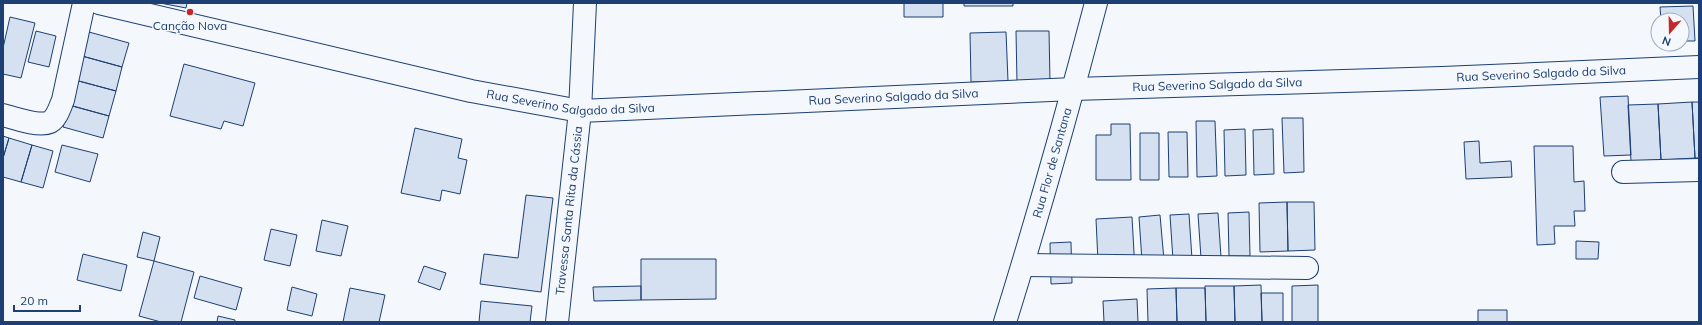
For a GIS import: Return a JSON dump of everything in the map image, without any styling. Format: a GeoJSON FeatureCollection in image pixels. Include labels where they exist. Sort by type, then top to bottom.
{"type":"FeatureCollection","features":[{"type":"Feature","properties":{"kind":"street"},"geometry":{"type":"LineString","coordinates":[[3,115],[38,124],[50,122],[57,114],[63,100],[84,3]]}},
{"type":"Feature","properties":{"kind":"street","name":"Rua Severino Salgado da Silva"},"geometry":{"type":"LineString","coordinates":[[99,3],[471,91],[580,111],[1074,89],[1442,78],[1699,67]]}},
{"type":"Feature","properties":{"kind":"street","name":"Travessa Santa Rita da Cássia"},"geometry":{"type":"LineString","coordinates":[[557,322],[580,111],[585,3]]}},
{"type":"Feature","properties":{"kind":"street","name":"Rua Flor de Santana"},"geometry":{"type":"LineString","coordinates":[[1005,322],[1074,89],[1096,3]]}},
{"type":"Feature","properties":{"kind":"street"},"geometry":{"type":"LineString","coordinates":[[1623,172],[1699,170]]}},
{"type":"Feature","properties":{"kind":"street"},"geometry":{"type":"LineString","coordinates":[[1023,265],[1307,268]]}},
{"type":"Feature","properties":{"kind":"building"},"geometry":{"type":"Polygon","coordinates":[[[160,3],[187,3],[186,8],[160,3]]]}},
{"type":"Feature","properties":{"kind":"building"},"geometry":{"type":"Polygon","coordinates":[[[904,3],[943,3],[943,17],[904,17],[904,3]]]}},
{"type":"Feature","properties":{"kind":"building"},"geometry":{"type":"Polygon","coordinates":[[[964,3],[1013,3],[1013,6],[964,6],[964,3]]]}},
{"type":"Feature","properties":{"kind":"building"},"geometry":{"type":"Polygon","coordinates":[[[1693,6],[1695,41],[1690,41],[1690,12],[1660,12],[1660,7],[1693,6]]]}},
{"type":"Feature","properties":{"kind":"building"},"geometry":{"type":"Polygon","coordinates":[[[10,17],[35,23],[21,78],[3,74],[3,48],[10,17]]]}},
{"type":"Feature","properties":{"kind":"building"},"geometry":{"type":"Polygon","coordinates":[[[36,31],[56,36],[49,67],[28,62],[36,31]]]}},
{"type":"Feature","properties":{"kind":"building"},"geometry":{"type":"Polygon","coordinates":[[[1016,31],[1049,31],[1050,82],[1017,83],[1016,31]]]}},
{"type":"Feature","properties":{"kind":"building"},"geometry":{"type":"Polygon","coordinates":[[[89,32],[129,43],[122,67],[82,56],[89,32]]]}},
{"type":"Feature","properties":{"kind":"building"},"geometry":{"type":"Polygon","coordinates":[[[1006,32],[1008,81],[971,82],[970,33],[1006,32]]]}},
{"type":"Feature","properties":{"kind":"building"},"geometry":{"type":"Polygon","coordinates":[[[82,56],[122,67],[116,91],[75,80],[82,56]]]}},
{"type":"Feature","properties":{"kind":"building"},"geometry":{"type":"Polygon","coordinates":[[[184,64],[255,83],[243,126],[224,121],[221,129],[170,116],[184,64]]]}},
{"type":"Feature","properties":{"kind":"building"},"geometry":{"type":"Polygon","coordinates":[[[75,80],[116,91],[109,116],[69,105],[75,80]]]}},
{"type":"Feature","properties":{"kind":"building"},"geometry":{"type":"Polygon","coordinates":[[[1628,96],[1631,155],[1604,156],[1600,97],[1628,96]]]}},
{"type":"Feature","properties":{"kind":"building"},"geometry":{"type":"Polygon","coordinates":[[[1692,102],[1699,102],[1699,158],[1695,158],[1692,102]]]}},
{"type":"Feature","properties":{"kind":"building"},"geometry":{"type":"Polygon","coordinates":[[[1692,102],[1695,158],[1661,160],[1658,104],[1692,102]]]}},
{"type":"Feature","properties":{"kind":"building"},"geometry":{"type":"Polygon","coordinates":[[[1658,104],[1661,160],[1631,161],[1628,105],[1658,104]]]}},
{"type":"Feature","properties":{"kind":"building"},"geometry":{"type":"Polygon","coordinates":[[[69,105],[109,116],[103,138],[63,127],[69,105]]]}},
{"type":"Feature","properties":{"kind":"building"},"geometry":{"type":"Polygon","coordinates":[[[1282,118],[1303,118],[1304,172],[1284,173],[1282,118]]]}},
{"type":"Feature","properties":{"kind":"building"},"geometry":{"type":"Polygon","coordinates":[[[1196,121],[1215,121],[1217,176],[1197,177],[1196,121]]]}},
{"type":"Feature","properties":{"kind":"building"},"geometry":{"type":"Polygon","coordinates":[[[1111,124],[1130,124],[1131,180],[1096,180],[1096,135],[1111,135],[1111,124]]]}},
{"type":"Feature","properties":{"kind":"building"},"geometry":{"type":"Polygon","coordinates":[[[415,128],[462,139],[458,158],[467,160],[460,194],[442,190],[440,201],[401,193],[415,128]]]}},
{"type":"Feature","properties":{"kind":"building"},"geometry":{"type":"Polygon","coordinates":[[[1245,129],[1246,175],[1225,176],[1224,130],[1245,129]]]}},
{"type":"Feature","properties":{"kind":"building"},"geometry":{"type":"Polygon","coordinates":[[[1273,129],[1274,174],[1254,175],[1253,130],[1273,129]]]}},
{"type":"Feature","properties":{"kind":"building"},"geometry":{"type":"Polygon","coordinates":[[[1168,132],[1187,132],[1188,177],[1169,177],[1168,132]]]}},
{"type":"Feature","properties":{"kind":"building"},"geometry":{"type":"Polygon","coordinates":[[[1140,133],[1159,133],[1159,180],[1140,180],[1140,133]]]}},
{"type":"Feature","properties":{"kind":"building"},"geometry":{"type":"Polygon","coordinates":[[[3,136],[9,138],[3,158],[3,136]]]}},
{"type":"Feature","properties":{"kind":"building"},"geometry":{"type":"Polygon","coordinates":[[[9,138],[32,145],[21,182],[3,177],[3,158],[9,138]]]}},
{"type":"Feature","properties":{"kind":"building"},"geometry":{"type":"Polygon","coordinates":[[[1479,141],[1480,163],[1511,161],[1512,177],[1466,179],[1464,142],[1479,141]]]}},
{"type":"Feature","properties":{"kind":"building"},"geometry":{"type":"Polygon","coordinates":[[[32,145],[53,151],[43,188],[21,182],[32,145]]]}},
{"type":"Feature","properties":{"kind":"building"},"geometry":{"type":"Polygon","coordinates":[[[62,145],[98,154],[90,182],[55,172],[62,145]]]}},
{"type":"Feature","properties":{"kind":"building"},"geometry":{"type":"Polygon","coordinates":[[[1534,146],[1573,146],[1574,182],[1584,181],[1585,211],[1574,211],[1575,226],[1554,226],[1555,244],[1537,245],[1534,146]]]}},
{"type":"Feature","properties":{"kind":"building"},"geometry":{"type":"Polygon","coordinates":[[[526,195],[553,198],[541,292],[480,284],[484,254],[518,258],[526,195]]]}},
{"type":"Feature","properties":{"kind":"building"},"geometry":{"type":"Polygon","coordinates":[[[1287,202],[1314,202],[1315,250],[1288,251],[1287,202]]]}},
{"type":"Feature","properties":{"kind":"building"},"geometry":{"type":"Polygon","coordinates":[[[1287,202],[1288,251],[1260,252],[1259,203],[1287,202]]]}},
{"type":"Feature","properties":{"kind":"building"},"geometry":{"type":"Polygon","coordinates":[[[1249,212],[1250,256],[1229,256],[1228,213],[1249,212]]]}},
{"type":"Feature","properties":{"kind":"building"},"geometry":{"type":"Polygon","coordinates":[[[1218,213],[1221,257],[1201,258],[1198,214],[1218,213]]]}},
{"type":"Feature","properties":{"kind":"building"},"geometry":{"type":"Polygon","coordinates":[[[1189,214],[1192,259],[1173,260],[1170,215],[1189,214]]]}},
{"type":"Feature","properties":{"kind":"building"},"geometry":{"type":"Polygon","coordinates":[[[1160,215],[1164,260],[1142,261],[1139,217],[1160,215]]]}},
{"type":"Feature","properties":{"kind":"building"},"geometry":{"type":"Polygon","coordinates":[[[1132,217],[1135,270],[1098,262],[1096,219],[1132,217]]]}},
{"type":"Feature","properties":{"kind":"building"},"geometry":{"type":"Polygon","coordinates":[[[322,220],[348,226],[341,256],[316,251],[322,220]]]}},
{"type":"Feature","properties":{"kind":"building"},"geometry":{"type":"Polygon","coordinates":[[[271,229],[297,235],[290,266],[264,260],[271,229]]]}},
{"type":"Feature","properties":{"kind":"building"},"geometry":{"type":"Polygon","coordinates":[[[143,232],[160,237],[154,261],[137,257],[143,232]]]}},
{"type":"Feature","properties":{"kind":"building"},"geometry":{"type":"Polygon","coordinates":[[[1576,241],[1599,242],[1598,259],[1576,259],[1576,241]]]}},
{"type":"Feature","properties":{"kind":"building"},"geometry":{"type":"Polygon","coordinates":[[[1071,242],[1072,283],[1051,284],[1050,243],[1071,242]]]}},
{"type":"Feature","properties":{"kind":"building"},"geometry":{"type":"Polygon","coordinates":[[[83,254],[127,265],[121,291],[77,280],[83,254]]]}},
{"type":"Feature","properties":{"kind":"building"},"geometry":{"type":"Polygon","coordinates":[[[641,259],[716,259],[716,299],[641,300],[641,259]]]}},
{"type":"Feature","properties":{"kind":"building"},"geometry":{"type":"Polygon","coordinates":[[[154,261],[194,272],[181,322],[161,322],[139,316],[154,261]]]}},
{"type":"Feature","properties":{"kind":"building"},"geometry":{"type":"Polygon","coordinates":[[[424,266],[446,273],[440,290],[418,282],[424,266]]]}},
{"type":"Feature","properties":{"kind":"building"},"geometry":{"type":"Polygon","coordinates":[[[200,276],[242,288],[236,310],[194,298],[200,276]]]}},
{"type":"Feature","properties":{"kind":"building"},"geometry":{"type":"Polygon","coordinates":[[[1261,285],[1262,322],[1235,322],[1234,286],[1261,285]]]}},
{"type":"Feature","properties":{"kind":"building"},"geometry":{"type":"Polygon","coordinates":[[[1318,285],[1318,322],[1292,322],[1292,286],[1318,285]]]}},
{"type":"Feature","properties":{"kind":"building"},"geometry":{"type":"Polygon","coordinates":[[[641,286],[641,300],[594,301],[593,287],[641,286]]]}},
{"type":"Feature","properties":{"kind":"building"},"geometry":{"type":"Polygon","coordinates":[[[1205,286],[1234,286],[1235,322],[1206,322],[1205,286]]]}},
{"type":"Feature","properties":{"kind":"building"},"geometry":{"type":"Polygon","coordinates":[[[292,287],[317,294],[312,316],[287,310],[292,287]]]}},
{"type":"Feature","properties":{"kind":"building"},"geometry":{"type":"Polygon","coordinates":[[[350,288],[385,295],[379,322],[343,322],[350,288]]]}},
{"type":"Feature","properties":{"kind":"building"},"geometry":{"type":"Polygon","coordinates":[[[1176,288],[1177,322],[1148,322],[1147,289],[1176,288]]]}},
{"type":"Feature","properties":{"kind":"building"},"geometry":{"type":"Polygon","coordinates":[[[1176,288],[1205,288],[1206,322],[1177,322],[1176,288]]]}},
{"type":"Feature","properties":{"kind":"building"},"geometry":{"type":"Polygon","coordinates":[[[1261,293],[1283,293],[1283,322],[1262,322],[1261,293]]]}},
{"type":"Feature","properties":{"kind":"building"},"geometry":{"type":"Polygon","coordinates":[[[1137,299],[1138,322],[1104,322],[1103,301],[1137,299]]]}},
{"type":"Feature","properties":{"kind":"building"},"geometry":{"type":"Polygon","coordinates":[[[481,301],[532,306],[530,322],[479,322],[481,301]]]}},
{"type":"Feature","properties":{"kind":"building"},"geometry":{"type":"Polygon","coordinates":[[[1478,310],[1507,310],[1507,322],[1478,322],[1478,310]]]}},
{"type":"Feature","properties":{"kind":"building"},"geometry":{"type":"Polygon","coordinates":[[[218,316],[235,320],[235,322],[217,322],[218,316]]]}},
{"type":"Feature","properties":{"kind":"place","name":"Canção Nova"},"geometry":{"type":"Point","coordinates":[190,12]}}]}
